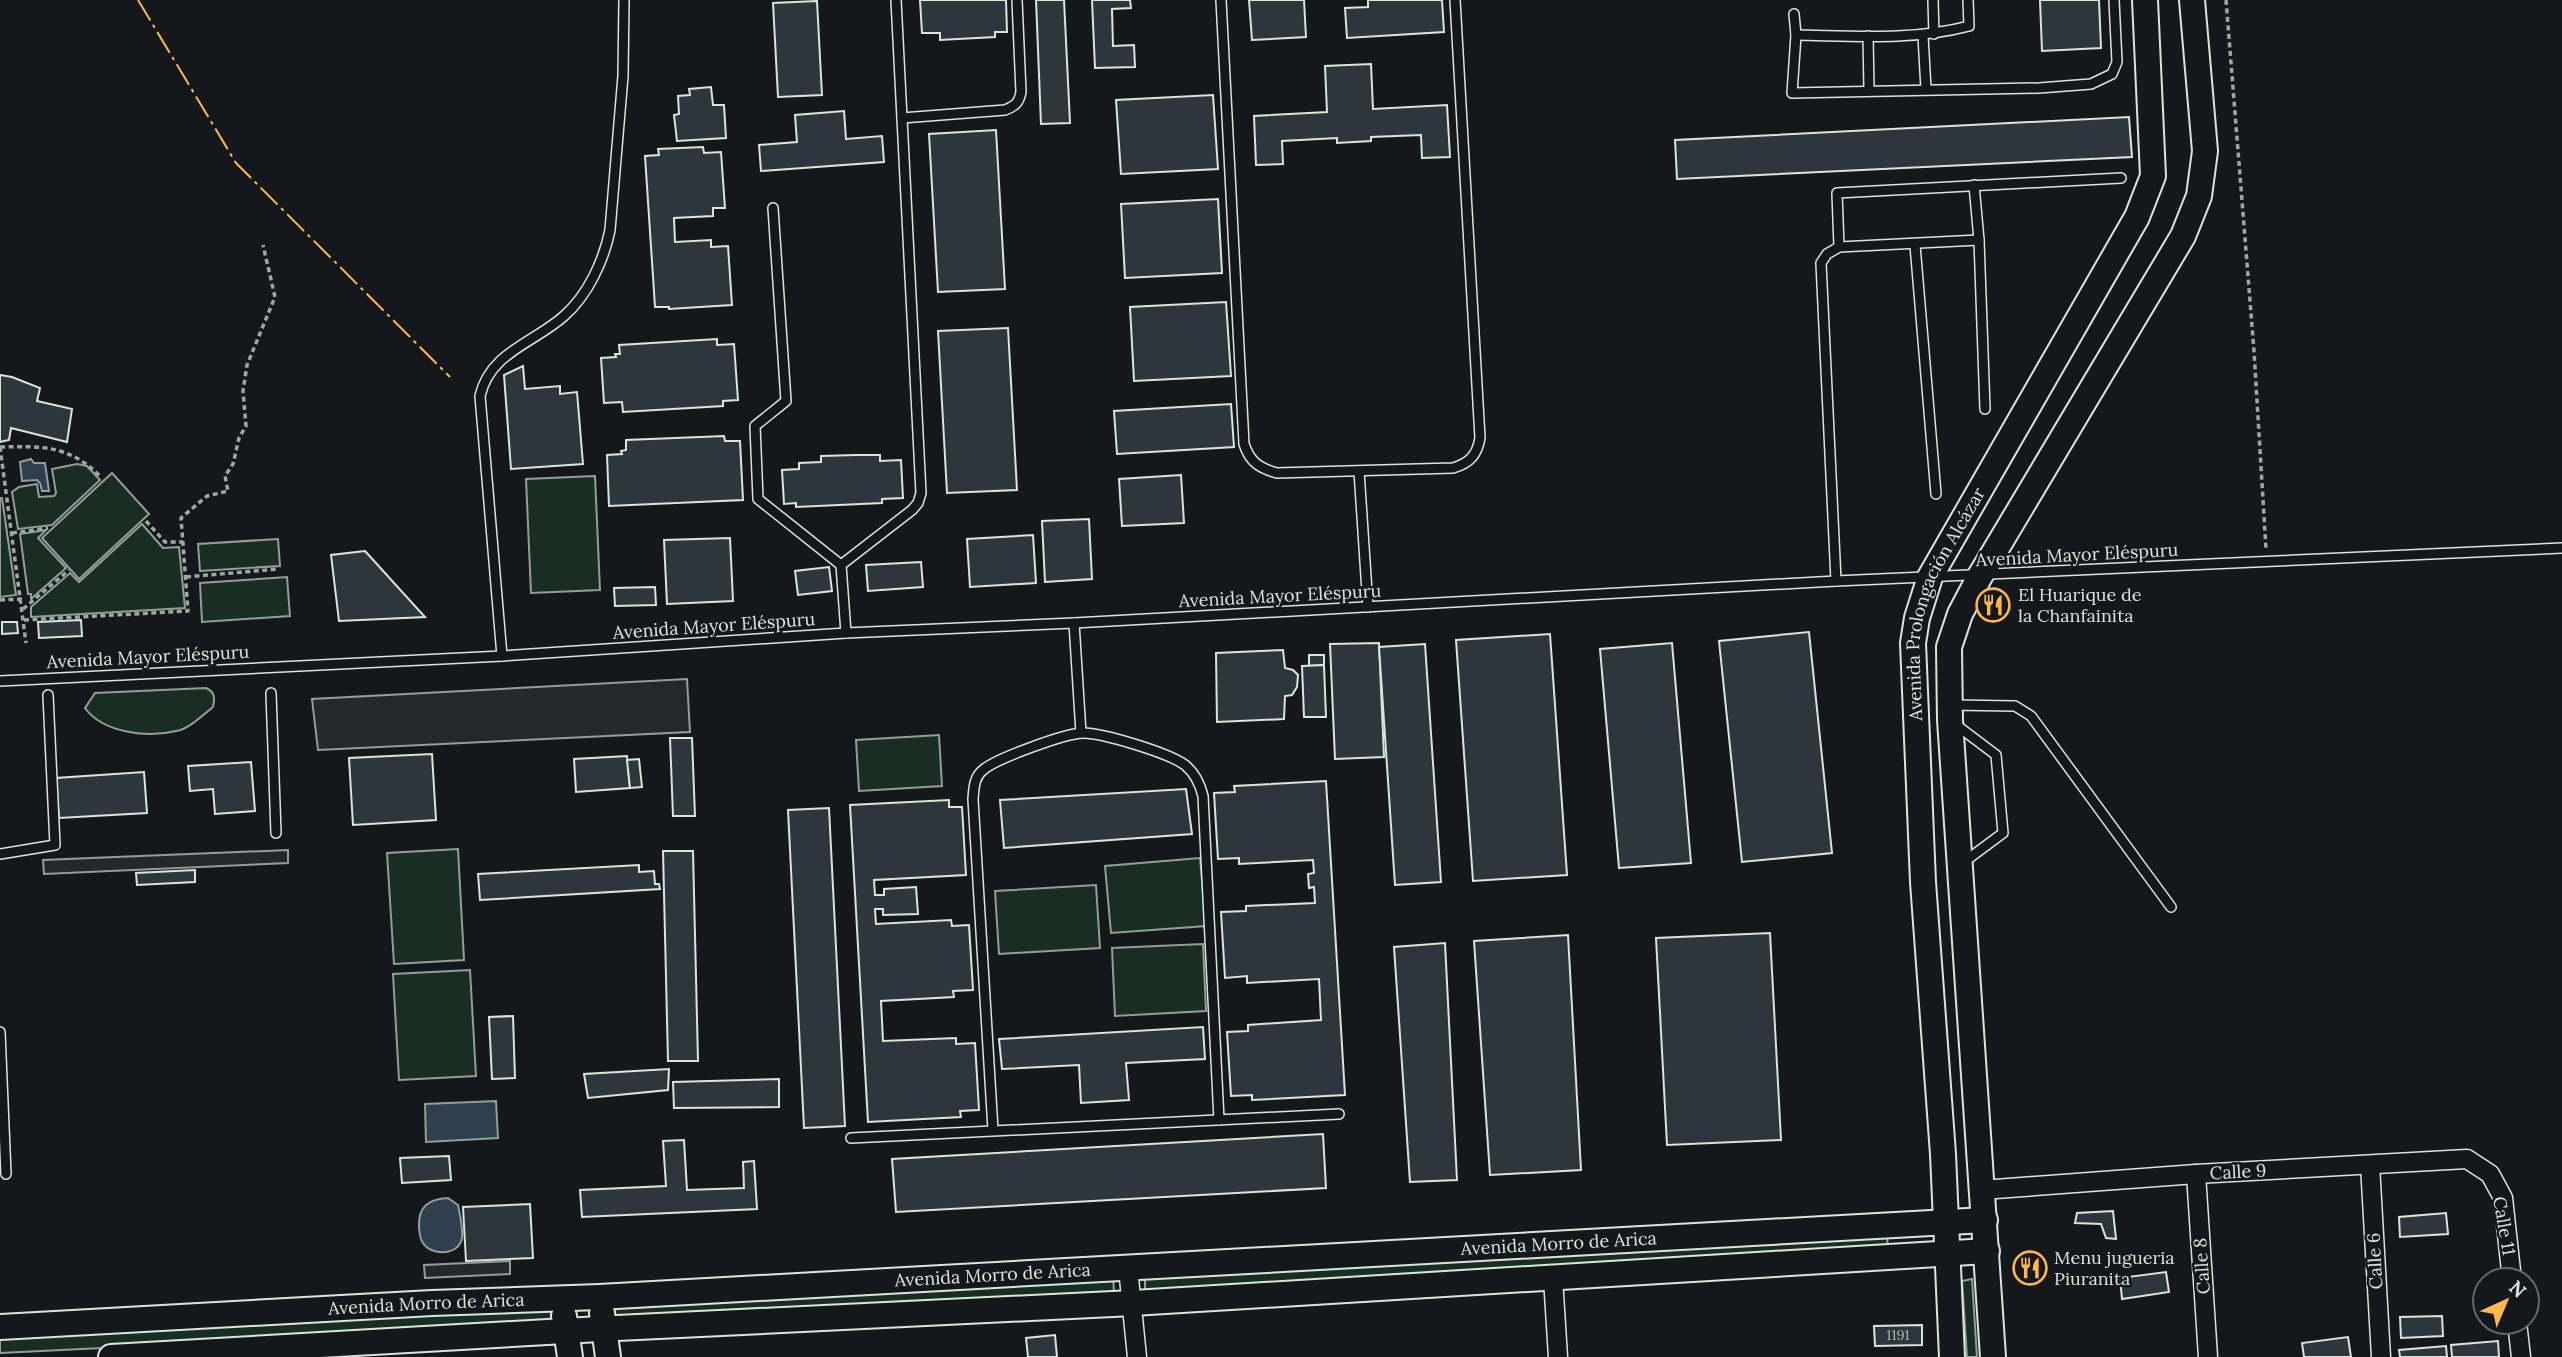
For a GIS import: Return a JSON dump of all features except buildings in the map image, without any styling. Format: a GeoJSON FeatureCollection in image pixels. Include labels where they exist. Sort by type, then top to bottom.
{"type":"FeatureCollection","features":[{"type":"Feature","properties":{"kind":"main road","name":"Avenida Prolongación Alcázar"},"geometry":{"type":"LineString","coordinates":[[1952,1357],[1943,1154],[1923,882],[1913,643],[1917,618],[1930,577],[2137,217],[2153,176],[2145,0]]}},
{"type":"Feature","properties":{"kind":"main road","name":"Avenida Prolongación Alcázar"},"geometry":{"type":"LineString","coordinates":[[1993,1357],[1950,712],[1949,648],[1960,614],[1980,576],[2183,236],[2200,196],[2206,151],[2192,0]]}},
{"type":"Feature","properties":{"kind":"main road"},"geometry":{"type":"LineString","coordinates":[[1923,882],[1960,872]]}},
{"type":"Feature","properties":{"kind":"main road","name":"Avenida Morro de Arica"},"geometry":{"type":"LineString","coordinates":[[0,1327],[598,1297],[1984,1220]]}},
{"type":"Feature","properties":{"kind":"main road","name":"Avenida Morro de Arica"},"geometry":{"type":"LineString","coordinates":[[111,1357],[416,1349],[566,1331],[1133,1303],[1987,1251]]}},
{"type":"Feature","properties":{"kind":"main road"},"geometry":{"type":"LineString","coordinates":[[598,1297],[608,1357]]}},
{"type":"Feature","properties":{"kind":"main road"},"geometry":{"type":"LineString","coordinates":[[561,1298],[570,1357]]}},
{"type":"Feature","properties":{"kind":"street","name":"Calle 9"},"geometry":{"type":"LineString","coordinates":[[1982,1190],[2196,1174],[2468,1159],[2490,1174]]}},
{"type":"Feature","properties":{"kind":"street","name":"Calle 6"},"geometry":{"type":"LineString","coordinates":[[2370,1165],[2381,1357]]}},
{"type":"Feature","properties":{"kind":"street","name":"Calle 8"},"geometry":{"type":"LineString","coordinates":[[2196,1174],[2207,1357]]}},
{"type":"Feature","properties":{"kind":"street","name":"Calle 11"},"geometry":{"type":"LineString","coordinates":[[2490,1174],[2503,1198],[2510,1266]]}},
{"type":"Feature","properties":{"kind":"street"},"geometry":{"type":"LineString","coordinates":[[1128,1268],[1137,1357]]}},
{"type":"Feature","properties":{"kind":"street"},"geometry":{"type":"LineString","coordinates":[[1553,1278],[1558,1357]]}},
{"type":"Feature","properties":{"kind":"street"},"geometry":{"type":"LineString","coordinates":[[2519,1336],[2521,1357]]}},
{"type":"Feature","properties":{"kind":"lane"},"geometry":{"type":"LineString","coordinates":[[502,656],[480,396],[483,382],[495,365],[567,313],[599,266],[606,249],[610,230],[623,76],[624,0]]}},
{"type":"Feature","properties":{"kind":"lane"},"geometry":{"type":"LineString","coordinates":[[841,565],[912,510],[921,493],[896,0]]}},
{"type":"Feature","properties":{"kind":"lane"},"geometry":{"type":"LineString","coordinates":[[902,118],[1005,110],[1020,101],[1017,0]]}},
{"type":"Feature","properties":{"kind":"lane"},"geometry":{"type":"LineString","coordinates":[[1221,0],[1244,444],[1248,457],[1261,468],[1277,472],[1453,468],[1466,464],[1477,452],[1480,438],[1455,0]]}},
{"type":"Feature","properties":{"kind":"lane"},"geometry":{"type":"LineString","coordinates":[[1933,0],[1934,34]]}},
{"type":"Feature","properties":{"kind":"lane"},"geometry":{"type":"LineString","coordinates":[[1796,35],[1934,34],[1969,26],[1968,0]]}},
{"type":"Feature","properties":{"kind":"lane"},"geometry":{"type":"LineString","coordinates":[[1794,14],[1796,35],[1792,93],[2039,88],[2091,84],[2112,75],[2117,62],[2114,0]]}},
{"type":"Feature","properties":{"kind":"lane"},"geometry":{"type":"LineString","coordinates":[[1868,36],[1869,90]]}},
{"type":"Feature","properties":{"kind":"lane"},"geometry":{"type":"LineString","coordinates":[[1923,36],[1926,89]]}},
{"type":"Feature","properties":{"kind":"lane"},"geometry":{"type":"LineString","coordinates":[[1839,247],[1837,193],[2121,178]]}},
{"type":"Feature","properties":{"kind":"lane"},"geometry":{"type":"LineString","coordinates":[[1974,185],[1979,240],[1985,409]]}},
{"type":"Feature","properties":{"kind":"lane"},"geometry":{"type":"LineString","coordinates":[[773,208],[786,401],[755,426],[758,499],[841,565],[846,633]]}},
{"type":"Feature","properties":{"kind":"lane"},"geometry":{"type":"LineString","coordinates":[[1836,582],[1821,263],[1826,254],[1839,247],[1979,240]]}},
{"type":"Feature","properties":{"kind":"lane"},"geometry":{"type":"LineString","coordinates":[[1915,245],[1936,494]]}},
{"type":"Feature","properties":{"kind":"lane"},"geometry":{"type":"LineString","coordinates":[[1359,471],[1367,607]]}},
{"type":"Feature","properties":{"kind":"lane","name":"Avenida Mayor Eléspuru"},"geometry":{"type":"LineString","coordinates":[[0,681],[502,656],[846,633],[1930,577],[2562,548]]}},
{"type":"Feature","properties":{"kind":"lane"},"geometry":{"type":"LineString","coordinates":[[1074,623],[1081,733]]}},
{"type":"Feature","properties":{"kind":"lane"},"geometry":{"type":"LineString","coordinates":[[271,693],[276,833]]}},
{"type":"Feature","properties":{"kind":"lane"},"geometry":{"type":"LineString","coordinates":[[0,854],[55,845],[48,695]]}},
{"type":"Feature","properties":{"kind":"lane"},"geometry":{"type":"LineString","coordinates":[[1950,712],[2015,706],[2031,716],[2171,907]]}},
{"type":"Feature","properties":{"kind":"lane"},"geometry":{"type":"LineString","coordinates":[[1950,712],[1996,755],[2003,833],[1960,872]]}},
{"type":"Feature","properties":{"kind":"lane"},"geometry":{"type":"LineString","coordinates":[[993,1130],[973,799],[975,782],[982,770],[994,763],[1060,738],[1081,733],[1102,735],[1176,759],[1193,773],[1199,783],[1203,796],[1219,1119]]}},
{"type":"Feature","properties":{"kind":"lane"},"geometry":{"type":"LineString","coordinates":[[0,1032],[6,1174]]}},
{"type":"Feature","properties":{"kind":"lane"},"geometry":{"type":"LineString","coordinates":[[851,1138],[1339,1114]]}},
{"type":"Feature","properties":{"kind":"path"},"geometry":{"type":"LineString","coordinates":[[2226,0],[2253,338],[2266,562]]}},
{"type":"Feature","properties":{"kind":"path"},"geometry":{"type":"LineString","coordinates":[[24,620],[188,611],[181,517],[207,496],[228,491],[225,476],[233,464],[239,438],[246,426],[243,391],[247,365],[275,297],[263,245]]}},
{"type":"Feature","properties":{"kind":"path"},"geometry":{"type":"LineString","coordinates":[[26,643],[0,447],[47,447],[84,460],[102,477]]}},
{"type":"Feature","properties":{"kind":"path"},"geometry":{"type":"LineString","coordinates":[[0,490],[6,485]]}},
{"type":"Feature","properties":{"kind":"path"},"geometry":{"type":"LineString","coordinates":[[146,521],[165,542],[183,542]]}},
{"type":"Feature","properties":{"kind":"path"},"geometry":{"type":"LineString","coordinates":[[12,533],[48,528]]}},
{"type":"Feature","properties":{"kind":"path"},"geometry":{"type":"LineString","coordinates":[[186,577],[278,569]]}},
{"type":"Feature","properties":{"kind":"path"},"geometry":{"type":"LineString","coordinates":[[23,609],[69,570]]}},
{"type":"Feature","properties":{"kind":"path"},"geometry":{"type":"LineString","coordinates":[[0,600],[22,599]]}},
{"type":"Feature","properties":{"kind":"green space"},"geometry":{"type":"Polygon","coordinates":[[[77,464],[87,466],[100,480],[52,525],[18,529],[12,492],[19,487],[37,484],[39,497],[54,496],[56,493],[52,469],[77,464]]]}},
{"type":"Feature","properties":{"kind":"green space"},"geometry":{"type":"Polygon","coordinates":[[[112,473],[149,514],[79,579],[42,538],[112,473]]]}},
{"type":"Feature","properties":{"kind":"green space"},"geometry":{"type":"Polygon","coordinates":[[[595,476],[600,590],[531,593],[526,479],[595,476]]]}},
{"type":"Feature","properties":{"kind":"green space"},"geometry":{"type":"Polygon","coordinates":[[[0,498],[16,595],[0,597],[0,498]]]}},
{"type":"Feature","properties":{"kind":"green space"},"geometry":{"type":"Polygon","coordinates":[[[142,524],[163,548],[179,547],[185,608],[31,617],[31,607],[70,573],[79,582],[142,524]]]}},
{"type":"Feature","properties":{"kind":"green space"},"geometry":{"type":"Polygon","coordinates":[[[46,530],[38,538],[66,568],[31,599],[31,594],[28,594],[20,534],[46,530]]]}},
{"type":"Feature","properties":{"kind":"green space"},"geometry":{"type":"Polygon","coordinates":[[[278,539],[280,566],[200,571],[198,544],[278,539]]]}},
{"type":"Feature","properties":{"kind":"green space"},"geometry":{"type":"Polygon","coordinates":[[[287,577],[290,616],[202,622],[200,583],[287,577]]]}},
{"type":"Feature","properties":{"kind":"green space"},"geometry":{"type":"Polygon","coordinates":[[[206,688],[214,696],[213,707],[186,728],[165,733],[127,732],[114,728],[103,723],[85,708],[95,693],[206,688]]]}},
{"type":"Feature","properties":{"kind":"green space"},"geometry":{"type":"Polygon","coordinates":[[[939,735],[942,786],[859,791],[856,740],[939,735]]]}},
{"type":"Feature","properties":{"kind":"green space"},"geometry":{"type":"Polygon","coordinates":[[[458,849],[464,960],[394,964],[387,853],[458,849]]]}},
{"type":"Feature","properties":{"kind":"green space"},"geometry":{"type":"Polygon","coordinates":[[[1200,858],[1206,926],[1111,933],[1105,866],[1200,858]]]}},
{"type":"Feature","properties":{"kind":"green space"},"geometry":{"type":"Polygon","coordinates":[[[1096,885],[1100,948],[999,954],[995,891],[1096,885]]]}},
{"type":"Feature","properties":{"kind":"green space"},"geometry":{"type":"Polygon","coordinates":[[[1203,944],[1206,1011],[1115,1016],[1112,948],[1203,944]]]}},
{"type":"Feature","properties":{"kind":"green space"},"geometry":{"type":"Polygon","coordinates":[[[470,970],[476,1076],[399,1080],[393,974],[470,970]]]}},
{"type":"Feature","properties":{"kind":"green space"},"geometry":{"type":"Polygon","coordinates":[[[1887,1235],[1888,1250],[1145,1291],[1145,1275],[1887,1235]]]}},
{"type":"Feature","properties":{"kind":"green space"},"geometry":{"type":"Polygon","coordinates":[[[1113,1276],[1114,1292],[614,1320],[611,1302],[1113,1276]]]}},
{"type":"Feature","properties":{"kind":"green space"},"geometry":{"type":"Polygon","coordinates":[[[1972,1279],[1977,1357],[1967,1357],[1962,1281],[1972,1279]]]}},
{"type":"Feature","properties":{"kind":"green space"},"geometry":{"type":"Polygon","coordinates":[[[551,1308],[552,1326],[0,1353],[0,1338],[551,1308]]]}},
{"type":"Feature","properties":{"kind":"shaded area"},"geometry":{"type":"Polygon","coordinates":[[[687,679],[690,732],[318,750],[312,699],[687,679]]]}},
{"type":"Feature","properties":{"kind":"shaded area"},"geometry":{"type":"Polygon","coordinates":[[[288,850],[288,863],[44,874],[43,860],[288,850]]]}},
{"type":"Feature","properties":{"kind":"shaded area"},"geometry":{"type":"Polygon","coordinates":[[[510,1261],[510,1274],[425,1278],[424,1265],[510,1261]]]}},
{"type":"Feature","properties":{"kind":"water"},"geometry":{"type":"Polygon","coordinates":[[[31,459],[34,463],[45,463],[49,491],[42,491],[37,480],[22,481],[20,462],[31,459]]]}},
{"type":"Feature","properties":{"kind":"water"},"geometry":{"type":"Polygon","coordinates":[[[496,1101],[498,1138],[426,1142],[425,1104],[496,1101]]]}},
{"type":"Feature","properties":{"kind":"water"},"geometry":{"type":"Polygon","coordinates":[[[448,1198],[458,1205],[462,1238],[456,1248],[438,1252],[427,1247],[422,1241],[420,1214],[430,1202],[448,1198]]]}},
{"type":"Feature","properties":{"kind":"power"},"geometry":{"type":"LineString","coordinates":[[138,0],[236,163],[450,377]]}},
{"type":"Feature","properties":{"kind":"place","name":"El Huarique de la Chanfainita"},"geometry":{"type":"Point","coordinates":[1993,605]}},
{"type":"Feature","properties":{"kind":"place","name":"Menu jugueria Piuranita"},"geometry":{"type":"Point","coordinates":[2030,1268]}}]}
